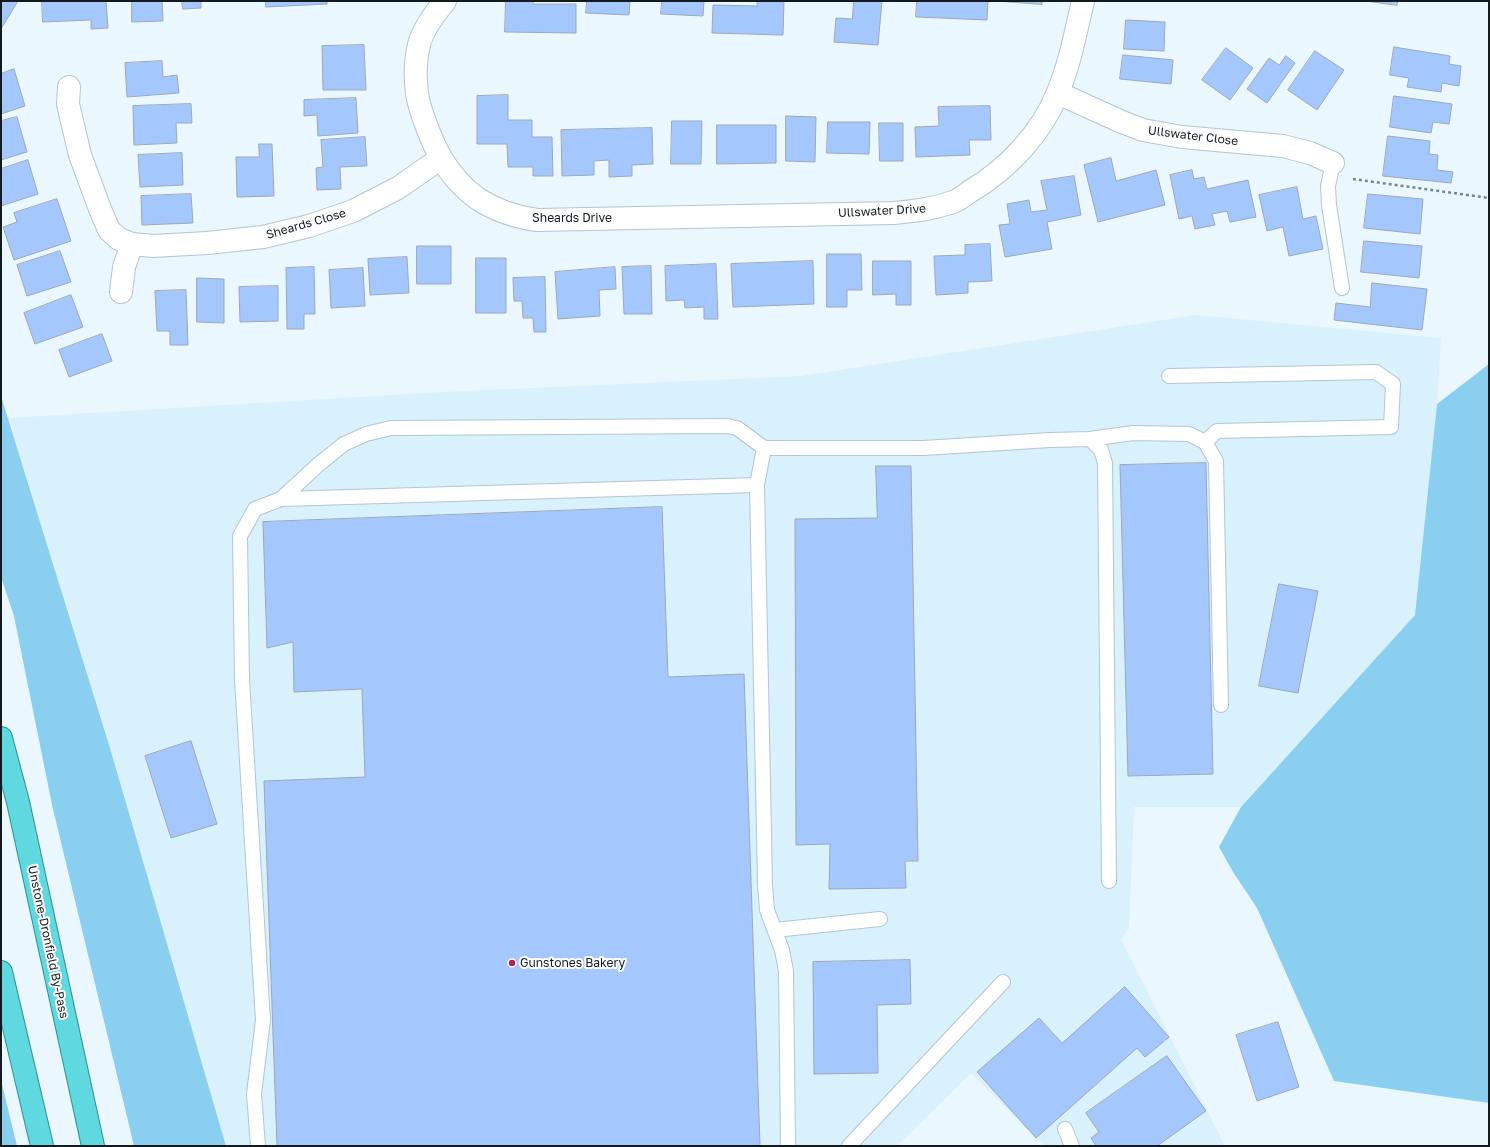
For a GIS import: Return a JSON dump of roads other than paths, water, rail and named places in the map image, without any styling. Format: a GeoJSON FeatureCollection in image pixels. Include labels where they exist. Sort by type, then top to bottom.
{"type":"FeatureCollection","features":[{"type":"Feature","properties":{"kind":"highway","name":"Unstone-Dronfield By-Pass"},"geometry":{"type":"LineString","coordinates":[[1,738],[18,802],[93,1146]]}},
{"type":"Feature","properties":{"kind":"highway"},"geometry":{"type":"LineString","coordinates":[[1,972],[42,1146]]}},
{"type":"Feature","properties":{"kind":"street","name":"Sheards Drive"},"geometry":{"type":"LineString","coordinates":[[445,1],[434,15],[419,43],[416,67],[417,95],[424,121],[441,158],[458,180],[477,198],[499,211],[518,218],[537,220],[728,215]]}},
{"type":"Feature","properties":{"kind":"street","name":"Ullswater Drive"},"geometry":{"type":"LineString","coordinates":[[728,215],[894,213],[928,210],[955,201],[986,182],[1015,155],[1040,126],[1058,93],[1069,61],[1083,1]]}},
{"type":"Feature","properties":{"kind":"street","name":"Sheards Close"},"geometry":{"type":"LineString","coordinates":[[68,87],[68,104],[80,155],[100,209],[109,230],[119,240],[132,244],[153,246],[207,243],[263,237],[309,226],[353,211],[398,188],[441,158]]}},
{"type":"Feature","properties":{"kind":"street","name":"Ullswater Close"},"geometry":{"type":"LineString","coordinates":[[1058,93],[1122,122],[1144,130],[1182,137],[1283,146],[1310,153],[1333,163]]}},
{"type":"Feature","properties":{"kind":"street"},"geometry":{"type":"LineString","coordinates":[[121,292],[124,266],[132,244]]}},
{"type":"Feature","properties":{"kind":"lane"},"geometry":{"type":"LineString","coordinates":[[1333,163],[1328,186],[1329,205],[1342,288]]}},
{"type":"Feature","properties":{"kind":"lane"},"geometry":{"type":"LineString","coordinates":[[1169,376],[1376,372],[1393,384],[1391,427],[1217,431],[1205,442]]}},
{"type":"Feature","properties":{"kind":"lane"},"geometry":{"type":"LineString","coordinates":[[281,499],[319,464],[344,444],[366,434],[391,428],[727,426],[737,428],[764,448],[924,448],[1050,440],[1090,440],[1133,433],[1189,434],[1205,442],[1216,461],[1221,705]]}},
{"type":"Feature","properties":{"kind":"lane"},"geometry":{"type":"LineString","coordinates":[[1090,440],[1102,450],[1105,463],[1109,881]]}},
{"type":"Feature","properties":{"kind":"lane"},"geometry":{"type":"LineString","coordinates":[[764,448],[757,485],[765,884],[767,910],[782,950],[786,972],[788,1146]]}},
{"type":"Feature","properties":{"kind":"lane"},"geometry":{"type":"LineString","coordinates":[[258,1146],[254,1094],[263,1020],[242,680],[240,536],[255,509],[281,499],[757,485]]}},
{"type":"Feature","properties":{"kind":"lane"},"geometry":{"type":"LineString","coordinates":[[775,930],[880,919]]}},
{"type":"Feature","properties":{"kind":"lane"},"geometry":{"type":"LineString","coordinates":[[849,1146],[1003,982]]}},
{"type":"Feature","properties":{"kind":"lane"},"geometry":{"type":"LineString","coordinates":[[1065,1129],[1072,1146]]}},
{"type":"Feature","properties":{"kind":"place","name":"Gunstones Bakery"},"geometry":{"type":"Point","coordinates":[512,963]}}]}
